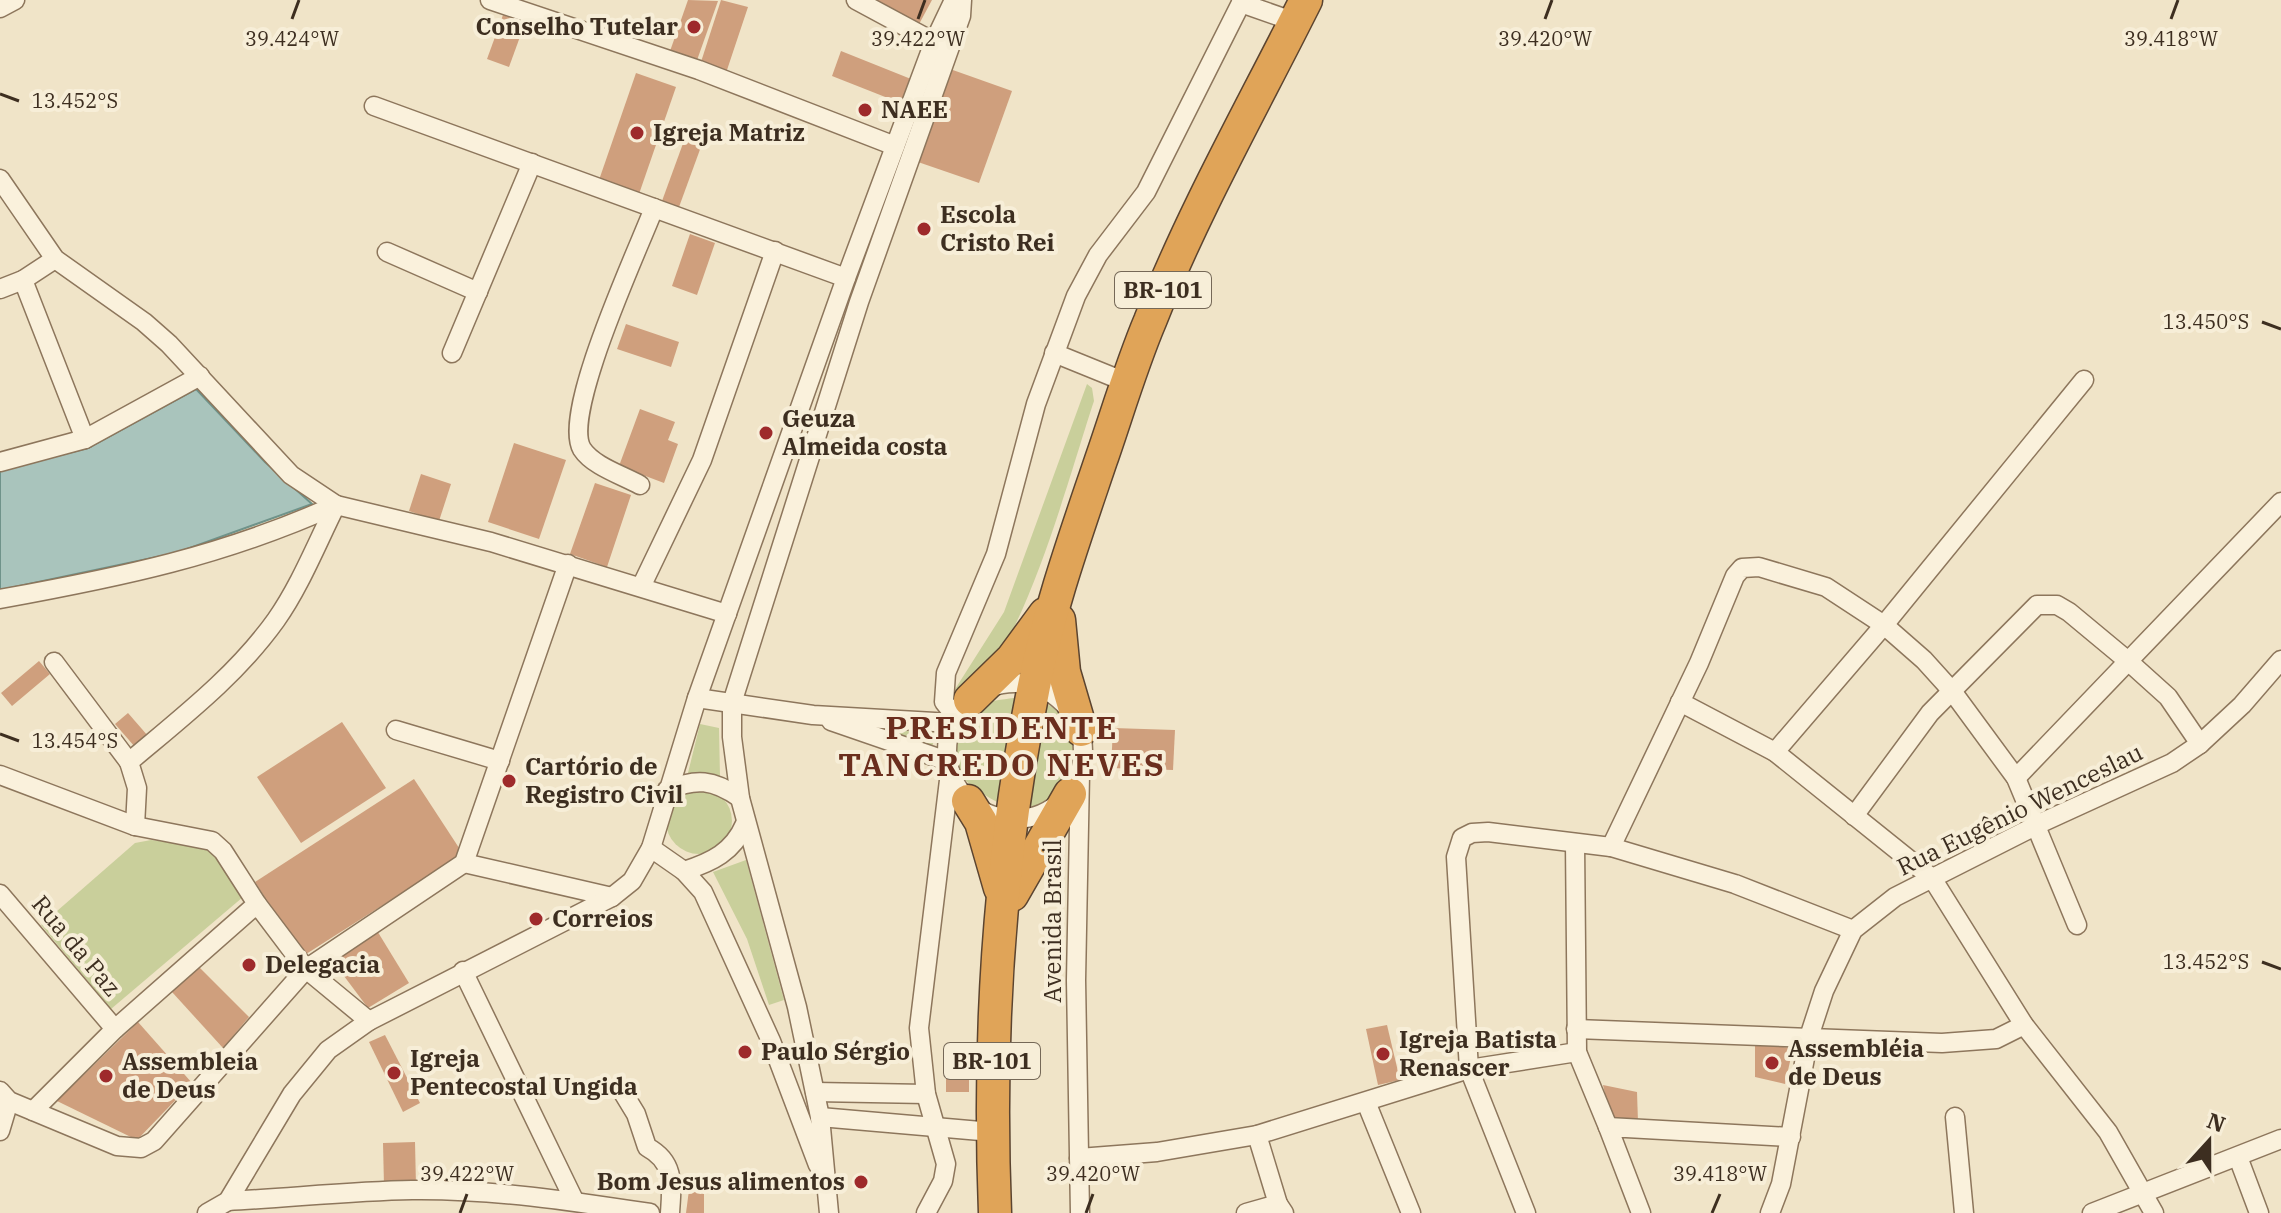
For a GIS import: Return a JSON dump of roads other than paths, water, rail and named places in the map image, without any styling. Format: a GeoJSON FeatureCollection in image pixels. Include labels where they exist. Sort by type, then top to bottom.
{"type":"FeatureCollection","features":[{"type":"Feature","properties":{"kind":"highway","name":"BR-101"},"geometry":{"type":"LineString","coordinates":[[995,1213],[992,1065],[1013,820],[1034,685],[1058,595],[1149,321],[1186,239],[1301,11]]}},
{"type":"Feature","properties":{"kind":"highway"},"geometry":{"type":"LineString","coordinates":[[959,713],[1012,659],[1058,595]]}},
{"type":"Feature","properties":{"kind":"highway"},"geometry":{"type":"LineString","coordinates":[[1058,595],[1064,672],[1081,730]]}},
{"type":"Feature","properties":{"kind":"highway"},"geometry":{"type":"LineString","coordinates":[[1004,909],[1075,784]]}},
{"type":"Feature","properties":{"kind":"highway"},"geometry":{"type":"LineString","coordinates":[[968,801],[981,822],[1004,909]]}},
{"type":"Feature","properties":{"kind":"street"},"geometry":{"type":"LineString","coordinates":[[0,8],[15,0]]}},
{"type":"Feature","properties":{"kind":"street"},"geometry":{"type":"LineString","coordinates":[[490,0],[699,70],[895,146]]}},
{"type":"Feature","properties":{"kind":"street"},"geometry":{"type":"LineString","coordinates":[[856,0],[934,42]]}},
{"type":"Feature","properties":{"kind":"street"},"geometry":{"type":"LineString","coordinates":[[207,1213],[228,1201],[309,1072],[328,1050],[369,1021],[612,897],[632,881],[651,848],[697,698],[846,278],[934,42],[954,0]]}},
{"type":"Feature","properties":{"kind":"street"},"geometry":{"type":"LineString","coordinates":[[829,1213],[820,1117],[797,1007],[740,798],[732,737],[732,703],[781,540],[891,212],[961,16],[962,0]]}},
{"type":"Feature","properties":{"kind":"street"},"geometry":{"type":"LineString","coordinates":[[959,713],[944,702],[942,687],[996,554],[1014,498],[1030,424],[1054,353],[1087,273],[1146,192],[1241,1],[1301,11]]}},
{"type":"Feature","properties":{"kind":"street"},"geometry":{"type":"LineString","coordinates":[[374,106],[846,278]]}},
{"type":"Feature","properties":{"kind":"street"},"geometry":{"type":"LineString","coordinates":[[452,353],[532,163]]}},
{"type":"Feature","properties":{"kind":"street"},"geometry":{"type":"LineString","coordinates":[[0,179],[55,259],[144,322],[200,376],[291,475],[336,505],[568,564],[727,614]]}},
{"type":"Feature","properties":{"kind":"street"},"geometry":{"type":"LineString","coordinates":[[875,198],[891,212]]}},
{"type":"Feature","properties":{"kind":"street"},"geometry":{"type":"LineString","coordinates":[[640,485],[590,458],[581,447],[578,418],[603,337],[654,208]]}},
{"type":"Feature","properties":{"kind":"street"},"geometry":{"type":"LineString","coordinates":[[641,587],[702,460],[775,251]]}},
{"type":"Feature","properties":{"kind":"street"},"geometry":{"type":"LineString","coordinates":[[387,252],[478,292]]}},
{"type":"Feature","properties":{"kind":"street"},"geometry":{"type":"LineString","coordinates":[[0,289],[23,280],[55,259]]}},
{"type":"Feature","properties":{"kind":"street"},"geometry":{"type":"LineString","coordinates":[[23,280],[85,439]]}},
{"type":"Feature","properties":{"kind":"street"},"geometry":{"type":"LineString","coordinates":[[1054,353],[1128,383]]}},
{"type":"Feature","properties":{"kind":"street"},"geometry":{"type":"LineString","coordinates":[[0,462],[85,439],[200,376]]}},
{"type":"Feature","properties":{"kind":"street"},"geometry":{"type":"LineString","coordinates":[[1775,752],[1884,625],[2084,380]]}},
{"type":"Feature","properties":{"kind":"street"},"geometry":{"type":"LineString","coordinates":[[2016,778],[2281,502]]}},
{"type":"Feature","properties":{"kind":"street"},"geometry":{"type":"LineString","coordinates":[[0,599],[138,574],[222,551],[264,537],[336,505]]}},
{"type":"Feature","properties":{"kind":"street"},"geometry":{"type":"LineString","coordinates":[[129,762],[216,688],[251,652],[277,618],[336,505]]}},
{"type":"Feature","properties":{"kind":"street"},"geometry":{"type":"LineString","coordinates":[[757,532],[781,540]]}},
{"type":"Feature","properties":{"kind":"street"},"geometry":{"type":"LineString","coordinates":[[0,1131],[4,1096],[117,1146],[141,1148],[154,1141],[306,969],[464,863],[568,564]]}},
{"type":"Feature","properties":{"kind":"street"},"geometry":{"type":"LineString","coordinates":[[1611,847],[1680,702],[1735,576],[1742,568],[1759,567],[1826,587],[1884,625],[1952,691],[2016,778],[2077,925]]}},
{"type":"Feature","properties":{"kind":"street"},"geometry":{"type":"LineString","coordinates":[[1854,816],[1914,732],[2037,605],[2057,605],[2069,612],[2128,661],[2168,697],[2200,744]]}},
{"type":"Feature","properties":{"kind":"street","name":"Rua Eugênio Wenceslau"},"geometry":{"type":"LineString","coordinates":[[1770,1213],[1781,1184],[1809,1037],[1824,991],[1853,930],[1895,897],[2036,825],[2162,768],[2200,744],[2242,705],[2281,660]]}},
{"type":"Feature","properties":{"kind":"street"},"geometry":{"type":"LineString","coordinates":[[54,662],[129,762],[137,788],[135,826]]}},
{"type":"Feature","properties":{"kind":"street"},"geometry":{"type":"LineString","coordinates":[[697,698],[813,715],[959,713],[1000,685],[1034,685],[1062,702],[1081,730]]}},
{"type":"Feature","properties":{"kind":"street"},"geometry":{"type":"LineString","coordinates":[[1680,702],[1775,752],[1932,878],[2024,1025],[2108,1132],[2154,1213]]}},
{"type":"Feature","properties":{"kind":"street"},"geometry":{"type":"LineString","coordinates":[[926,1213],[943,1181],[946,1164],[926,1094],[920,1055],[920,1002],[948,767],[959,713]]}},
{"type":"Feature","properties":{"kind":"street"},"geometry":{"type":"LineString","coordinates":[[813,715],[948,767],[968,801],[987,814],[1013,820],[1034,817],[1054,808],[1075,784]]}},
{"type":"Feature","properties":{"kind":"street"},"geometry":{"type":"LineString","coordinates":[[396,730],[500,761]]}},
{"type":"Feature","properties":{"kind":"street","name":"Avenida Brasil"},"geometry":{"type":"LineString","coordinates":[[1080,1213],[1075,784],[1084,752],[1081,730]]}},
{"type":"Feature","properties":{"kind":"street"},"geometry":{"type":"LineString","coordinates":[[0,775],[135,826],[212,841],[223,851],[257,904],[306,969],[369,1021]]}},
{"type":"Feature","properties":{"kind":"street"},"geometry":{"type":"LineString","coordinates":[[667,790],[699,780],[711,781],[740,798]]}},
{"type":"Feature","properties":{"kind":"street"},"geometry":{"type":"LineString","coordinates":[[684,871],[722,856],[740,837],[745,824]]}},
{"type":"Feature","properties":{"kind":"street"},"geometry":{"type":"LineString","coordinates":[[1526,1213],[1469,1069],[1458,846],[1462,838],[1472,833],[1488,832],[1611,847],[1735,884],[1853,930]]}},
{"type":"Feature","properties":{"kind":"street"},"geometry":{"type":"LineString","coordinates":[[1575,843],[1577,1052],[1641,1213]]}},
{"type":"Feature","properties":{"kind":"street"},"geometry":{"type":"LineString","coordinates":[[651,848],[684,871],[703,892],[743,976],[825,1183]]}},
{"type":"Feature","properties":{"kind":"street"},"geometry":{"type":"LineString","coordinates":[[464,863],[612,897]]}},
{"type":"Feature","properties":{"kind":"street","name":"Rua da Paz"},"geometry":{"type":"LineString","coordinates":[[0,894],[115,1029]]}},
{"type":"Feature","properties":{"kind":"street"},"geometry":{"type":"LineString","coordinates":[[33,1111],[115,1029],[257,904]]}},
{"type":"Feature","properties":{"kind":"street"},"geometry":{"type":"LineString","coordinates":[[463,971],[574,1200]]}},
{"type":"Feature","properties":{"kind":"street"},"geometry":{"type":"LineString","coordinates":[[1576,1029],[1976,1042],[1996,1039],[2024,1025]]}},
{"type":"Feature","properties":{"kind":"street"},"geometry":{"type":"LineString","coordinates":[[1079,1158],[1157,1152],[1257,1135],[1469,1069],[1577,1052]]}},
{"type":"Feature","properties":{"kind":"street"},"geometry":{"type":"LineString","coordinates":[[622,1091],[636,1114],[647,1147],[661,1154],[673,1177],[670,1213]]}},
{"type":"Feature","properties":{"kind":"street"},"geometry":{"type":"LineString","coordinates":[[815,1092],[926,1094]]}},
{"type":"Feature","properties":{"kind":"street"},"geometry":{"type":"LineString","coordinates":[[1366,1102],[1411,1213]]}},
{"type":"Feature","properties":{"kind":"street"},"geometry":{"type":"LineString","coordinates":[[820,1117],[992,1132]]}},
{"type":"Feature","properties":{"kind":"street"},"geometry":{"type":"LineString","coordinates":[[1955,1117],[1964,1213]]}},
{"type":"Feature","properties":{"kind":"street"},"geometry":{"type":"LineString","coordinates":[[1608,1127],[1791,1137]]}},
{"type":"Feature","properties":{"kind":"street"},"geometry":{"type":"LineString","coordinates":[[1246,1213],[1281,1209],[1257,1135]]}},
{"type":"Feature","properties":{"kind":"street"},"geometry":{"type":"LineString","coordinates":[[2092,1213],[2281,1139]]}},
{"type":"Feature","properties":{"kind":"street"},"geometry":{"type":"LineString","coordinates":[[2238,1157],[2259,1213]]}},
{"type":"Feature","properties":{"kind":"street"},"geometry":{"type":"LineString","coordinates":[[228,1201],[330,1204],[410,1190],[574,1200],[650,1213]]}},
{"type":"Feature","properties":{"kind":"water"},"geometry":{"type":"Polygon","coordinates":[[[196,389],[265,462],[312,504],[176,553],[0,590],[0,470],[88,448],[196,389]]]}},
{"type":"Feature","properties":{"kind":"place","name":"Conselho Tutelar"},"geometry":{"type":"Point","coordinates":[694,27]}},
{"type":"Feature","properties":{"kind":"place","name":"NAEE"},"geometry":{"type":"Point","coordinates":[865,110]}},
{"type":"Feature","properties":{"kind":"place","name":"Igreja Matriz"},"geometry":{"type":"Point","coordinates":[637,133]}},
{"type":"Feature","properties":{"kind":"place","name":"Escola Cristo Rei"},"geometry":{"type":"Point","coordinates":[924,229]}},
{"type":"Feature","properties":{"kind":"place","name":"Geuza Almeida costa"},"geometry":{"type":"Point","coordinates":[766,433]}},
{"type":"Feature","properties":{"kind":"place","name":"Cartório de Registro Civil"},"geometry":{"type":"Point","coordinates":[509,781]}},
{"type":"Feature","properties":{"kind":"place","name":"Correios"},"geometry":{"type":"Point","coordinates":[536,919]}},
{"type":"Feature","properties":{"kind":"place","name":"Delegacia"},"geometry":{"type":"Point","coordinates":[249,965]}},
{"type":"Feature","properties":{"kind":"place","name":"Paulo Sérgio"},"geometry":{"type":"Point","coordinates":[745,1052]}},
{"type":"Feature","properties":{"kind":"place","name":"Igreja Batista Renascer"},"geometry":{"type":"Point","coordinates":[1383,1054]}},
{"type":"Feature","properties":{"kind":"place","name":"Assembléia de Deus"},"geometry":{"type":"Point","coordinates":[1772,1063]}},
{"type":"Feature","properties":{"kind":"place","name":"Igreja Pentecostal Ungida"},"geometry":{"type":"Point","coordinates":[394,1073]}},
{"type":"Feature","properties":{"kind":"place","name":"Assembleia de Deus"},"geometry":{"type":"Point","coordinates":[106,1076]}},
{"type":"Feature","properties":{"kind":"place","name":"Bom Jesus alimentos"},"geometry":{"type":"Point","coordinates":[861,1182]}},
{"type":"Feature","properties":{"kind":"district","name":"PRESIDENTE TANCREDO NEVES"},"geometry":{"type":"Point","coordinates":[1002,746]}}]}
